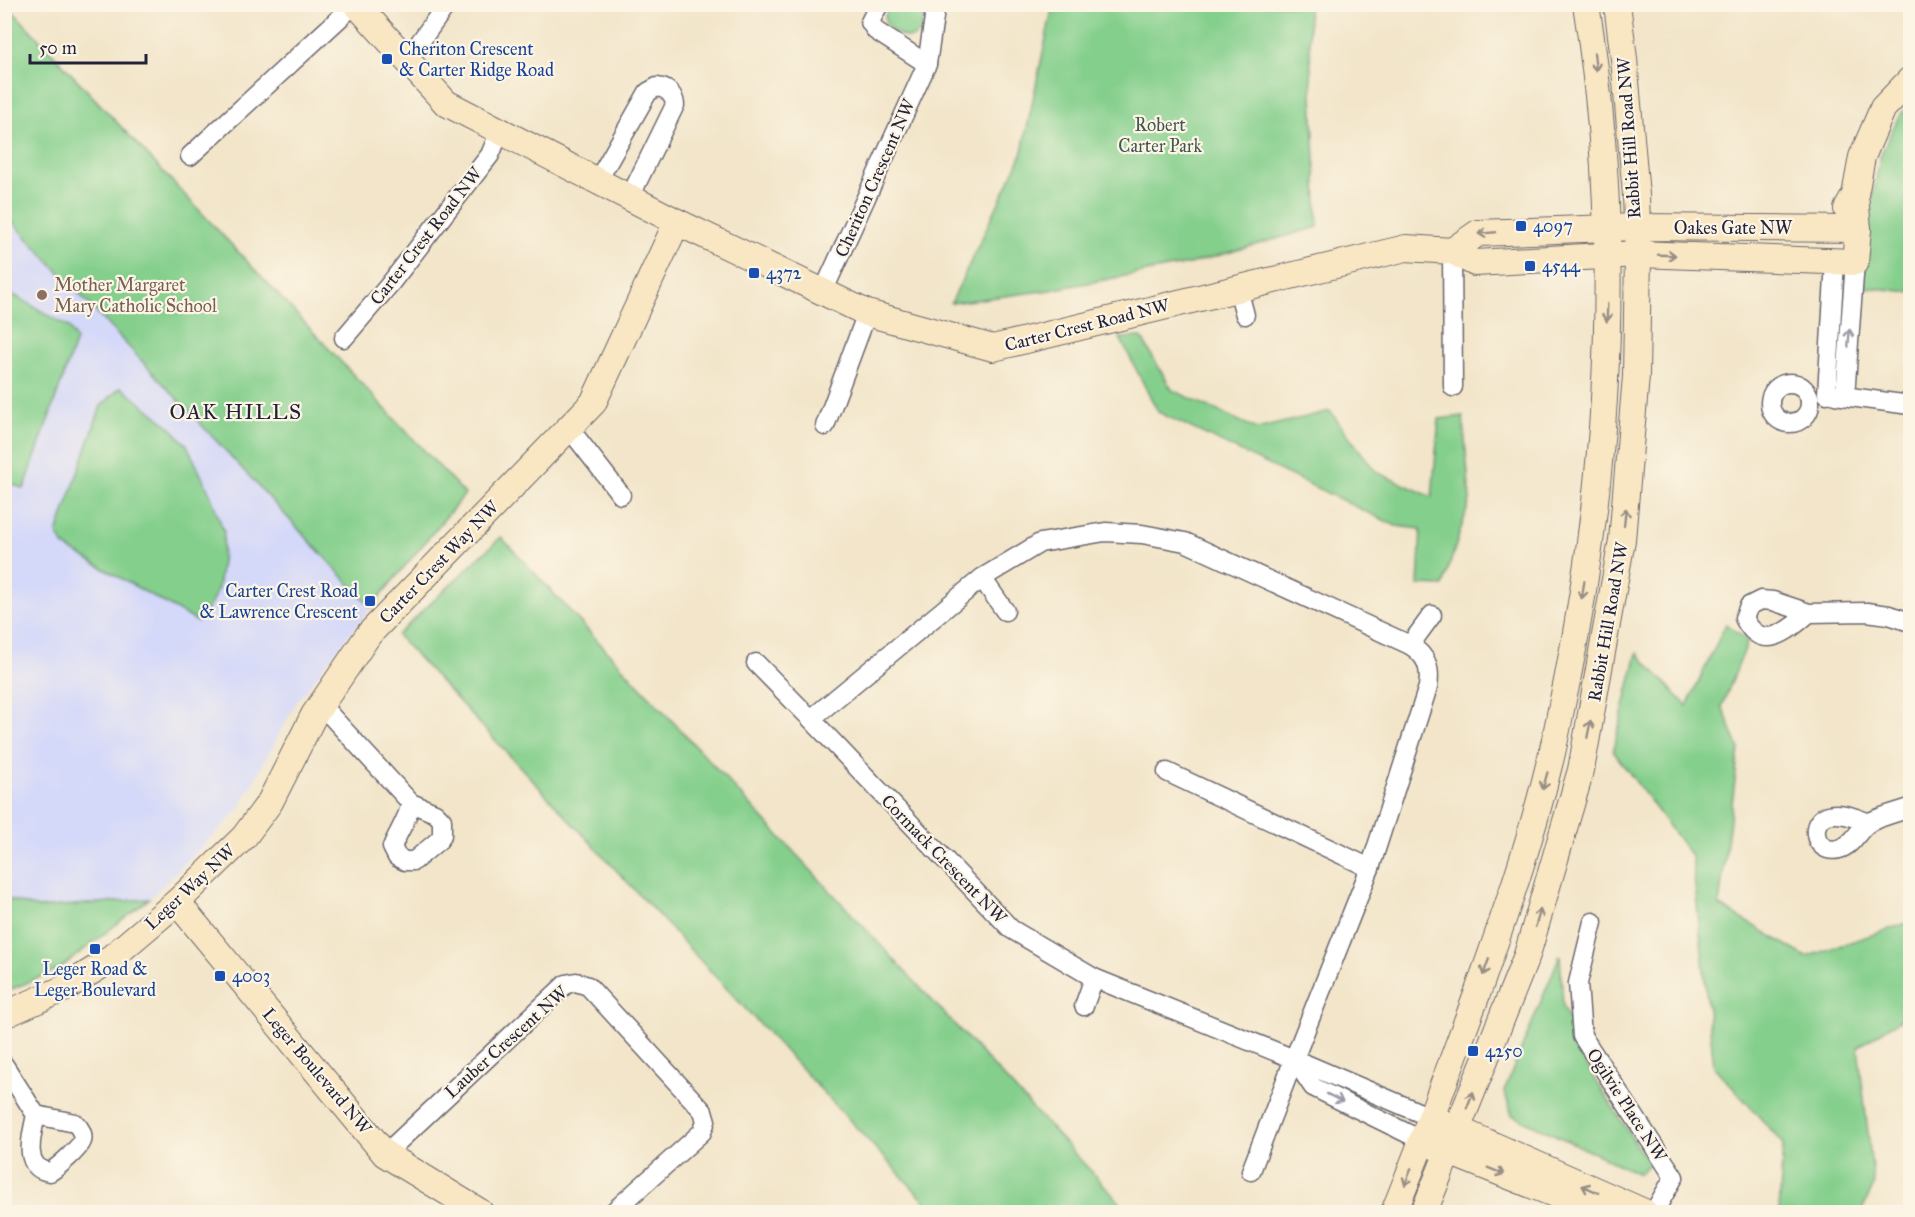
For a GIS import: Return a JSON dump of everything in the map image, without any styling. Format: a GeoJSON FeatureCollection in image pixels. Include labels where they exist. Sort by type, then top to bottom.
{"type":"FeatureCollection","features":[{"type":"Feature","properties":{"kind":"street","name":"Carter Crest Road NW"},"geometry":{"type":"LineString","coordinates":[[190,156],[356,4],[446,103],[676,222],[867,313],[993,348],[1406,248],[1452,251],[1475,263],[1609,254]]}},
{"type":"Feature","properties":{"kind":"street"},"geometry":{"type":"LineString","coordinates":[[407,60],[447,4]]}},
{"type":"Feature","properties":{"kind":"street"},"geometry":{"type":"LineString","coordinates":[[879,4],[870,22],[876,31],[927,64]]}},
{"type":"Feature","properties":{"kind":"street","name":"Cheriton Crescent NW"},"geometry":{"type":"LineString","coordinates":[[823,292],[927,64],[936,4]]}},
{"type":"Feature","properties":{"kind":"street","name":"Rabbit Hill Road NW"},"geometry":{"type":"LineString","coordinates":[[1394,1212],[1432,1118],[1513,893],[1550,765],[1574,644],[1592,535],[1604,420],[1609,254],[1601,124],[1587,4]]}},
{"type":"Feature","properties":{"kind":"street","name":"Rabbit Hill Road NW"},"geometry":{"type":"LineString","coordinates":[[1424,1212],[1527,955],[1581,770],[1622,540],[1636,376],[1638,254],[1636,195],[1617,4]]}},
{"type":"Feature","properties":{"kind":"street"},"geometry":{"type":"LineString","coordinates":[[1911,80],[1883,108],[1862,158],[1848,228],[1827,396],[1911,405]]}},
{"type":"Feature","properties":{"kind":"street"},"geometry":{"type":"LineString","coordinates":[[598,180],[648,92],[657,87],[667,90],[675,99],[675,105],[630,197]]}},
{"type":"Feature","properties":{"kind":"street","name":"Carter Crest Road NW"},"geometry":{"type":"LineString","coordinates":[[344,338],[390,284],[490,155],[500,131]]}},
{"type":"Feature","properties":{"kind":"street","name":"Carter Crest Way NW"},"geometry":{"type":"LineString","coordinates":[[321,705],[369,634],[593,403],[676,222]]}},
{"type":"Feature","properties":{"kind":"street"},"geometry":{"type":"LineString","coordinates":[[1453,387],[1452,251],[1478,233],[1608,228]]}},
{"type":"Feature","properties":{"kind":"street","name":"Oakes Gate NW"},"geometry":{"type":"LineString","coordinates":[[1608,228],[1848,228]]}},
{"type":"Feature","properties":{"kind":"street","name":"Oakes Gate NW"},"geometry":{"type":"LineString","coordinates":[[1609,254],[1845,261]]}},
{"type":"Feature","properties":{"kind":"street"},"geometry":{"type":"LineString","coordinates":[[1238,289],[1245,315]]}},
{"type":"Feature","properties":{"kind":"street"},"geometry":{"type":"LineString","coordinates":[[825,426],[867,313]]}},
{"type":"Feature","properties":{"kind":"street"},"geometry":{"type":"LineString","coordinates":[[569,428],[621,495]]}},
{"type":"Feature","properties":{"kind":"street"},"geometry":{"type":"LineString","coordinates":[[811,720],[982,578],[1041,543],[1105,532],[1142,534],[1185,542],[1422,652],[1430,673],[1428,687],[1370,868],[1251,1171]]}},
{"type":"Feature","properties":{"kind":"street"},"geometry":{"type":"LineString","coordinates":[[982,578],[1005,611]]}},
{"type":"Feature","properties":{"kind":"street"},"geometry":{"type":"LineString","coordinates":[[1809,613],[1868,612],[1889,615],[1911,622]]}},
{"type":"Feature","properties":{"kind":"street"},"geometry":{"type":"LineString","coordinates":[[1410,645],[1432,615]]}},
{"type":"Feature","properties":{"kind":"street","name":"Cormack Crescent NW"},"geometry":{"type":"LineString","coordinates":[[756,663],[1011,929],[1094,978],[1432,1118]]}},
{"type":"Feature","properties":{"kind":"street"},"geometry":{"type":"LineString","coordinates":[[321,705],[411,803]]}},
{"type":"Feature","properties":{"kind":"street","name":"Leger Way NW"},"geometry":{"type":"LineString","coordinates":[[4,1015],[63,989],[95,969],[124,948],[226,856],[260,818],[280,785],[321,705]]}},
{"type":"Feature","properties":{"kind":"street"},"geometry":{"type":"LineString","coordinates":[[1167,772],[1370,868]]}},
{"type":"Feature","properties":{"kind":"street"},"geometry":{"type":"LineString","coordinates":[[1869,823],[1911,808]]}},
{"type":"Feature","properties":{"kind":"street","name":"Leger Boulevard NW"},"geometry":{"type":"LineString","coordinates":[[177,902],[385,1154],[480,1212]]}},
{"type":"Feature","properties":{"kind":"street","name":"Ogilvie Place NW"},"geometry":{"type":"LineString","coordinates":[[1593,921],[1578,983],[1582,1036],[1674,1177],[1654,1212]]}},
{"type":"Feature","properties":{"kind":"street"},"geometry":{"type":"LineString","coordinates":[[1084,1006],[1094,978]]}},
{"type":"Feature","properties":{"kind":"street","name":"Lauber Crescent NW"},"geometry":{"type":"LineString","coordinates":[[385,1154],[566,984],[576,982],[588,986],[703,1111],[706,1121],[702,1132],[613,1212]]}},
{"type":"Feature","properties":{"kind":"street"},"geometry":{"type":"LineString","coordinates":[[1294,1059],[1313,1087],[1423,1142],[1453,1141],[1644,1212]]}},
{"type":"Feature","properties":{"kind":"street"},"geometry":{"type":"LineString","coordinates":[[4,1065],[36,1115]]}},
{"type":"Feature","properties":{"kind":"street"},"geometry":{"type":"LineString","coordinates":[[1432,1118],[1453,1141],[1599,1212]]}},
{"type":"Feature","properties":{"kind":"shaded area"},"geometry":{"type":"Polygon","coordinates":[[[4,214],[371,607],[296,703],[238,811],[149,899],[38,908],[5,898],[4,214]]]}},
{"type":"Feature","properties":{"kind":"green space"},"geometry":{"type":"Polygon","coordinates":[[[4,5],[7,5],[465,494],[371,607],[5,214],[4,5]]]}},
{"type":"Feature","properties":{"kind":"green space"},"geometry":{"type":"Polygon","coordinates":[[[892,5],[925,5],[921,32],[914,37],[905,37],[891,29],[885,17],[892,5]]]}},
{"type":"Feature","properties":{"kind":"green space","name":"Robert Carter Park"},"geometry":{"type":"Polygon","coordinates":[[[1053,5],[1308,5],[1318,227],[1189,264],[1050,290],[951,303],[1021,156],[1053,5]]]}},
{"type":"Feature","properties":{"kind":"green space"},"geometry":{"type":"Polygon","coordinates":[[[1910,104],[1910,292],[1864,287],[1869,213],[1881,154],[1898,118],[1910,104]]]}},
{"type":"Feature","properties":{"kind":"green space"},"geometry":{"type":"Polygon","coordinates":[[[5,290],[69,327],[76,340],[24,489],[5,481],[5,290]]]}},
{"type":"Feature","properties":{"kind":"green space"},"geometry":{"type":"Polygon","coordinates":[[[1141,337],[1172,390],[1257,429],[1330,411],[1376,472],[1432,497],[1439,419],[1463,416],[1470,500],[1443,586],[1418,585],[1421,529],[1396,526],[1158,412],[1120,338],[1141,337]]]}},
{"type":"Feature","properties":{"kind":"green space"},"geometry":{"type":"Polygon","coordinates":[[[121,387],[170,427],[187,445],[210,494],[224,532],[218,588],[211,604],[198,622],[64,546],[57,533],[101,406],[121,387]]]}},
{"type":"Feature","properties":{"kind":"green space"},"geometry":{"type":"Polygon","coordinates":[[[501,537],[1129,1212],[935,1212],[397,635],[501,537]]]}},
{"type":"Feature","properties":{"kind":"green space"},"geometry":{"type":"Polygon","coordinates":[[[1726,624],[1748,641],[1722,706],[1739,749],[1719,905],[1806,957],[1910,922],[1910,1013],[1858,1047],[1874,1185],[1861,1212],[1779,1212],[1783,1143],[1714,1067],[1692,857],[1613,751],[1637,653],[1687,706],[1726,624]]]}},
{"type":"Feature","properties":{"kind":"green space"},"geometry":{"type":"Polygon","coordinates":[[[4,898],[38,908],[149,899],[59,969],[5,992],[4,898]]]}},
{"type":"Feature","properties":{"kind":"green space"},"geometry":{"type":"Polygon","coordinates":[[[1560,955],[1563,1006],[1589,1069],[1650,1163],[1639,1174],[1512,1115],[1504,1091],[1560,955]]]}},
{"type":"Feature","properties":{"kind":"place","name":"Cheriton Crescent & Carter Ridge Road"},"geometry":{"type":"Point","coordinates":[387,59]}},
{"type":"Feature","properties":{"kind":"place","name":"4097"},"geometry":{"type":"Point","coordinates":[1521,226]}},
{"type":"Feature","properties":{"kind":"place","name":"4544"},"geometry":{"type":"Point","coordinates":[1530,266]}},
{"type":"Feature","properties":{"kind":"place","name":"4372"},"geometry":{"type":"Point","coordinates":[754,273]}},
{"type":"Feature","properties":{"kind":"place","name":"Mother Margaret Mary Catholic School"},"geometry":{"type":"Point","coordinates":[42,295]}},
{"type":"Feature","properties":{"kind":"place","name":"Carter Crest Road & Lawrence Crescent"},"geometry":{"type":"Point","coordinates":[370,601]}},
{"type":"Feature","properties":{"kind":"place","name":"Leger Road & Leger Boulevard"},"geometry":{"type":"Point","coordinates":[95,949]}},
{"type":"Feature","properties":{"kind":"place","name":"4003"},"geometry":{"type":"Point","coordinates":[220,976]}},
{"type":"Feature","properties":{"kind":"place","name":"4250"},"geometry":{"type":"Point","coordinates":[1473,1051]}},
{"type":"Feature","properties":{"kind":"district","name":"OAK HILLS"},"geometry":{"type":"Point","coordinates":[236,412]}}]}
